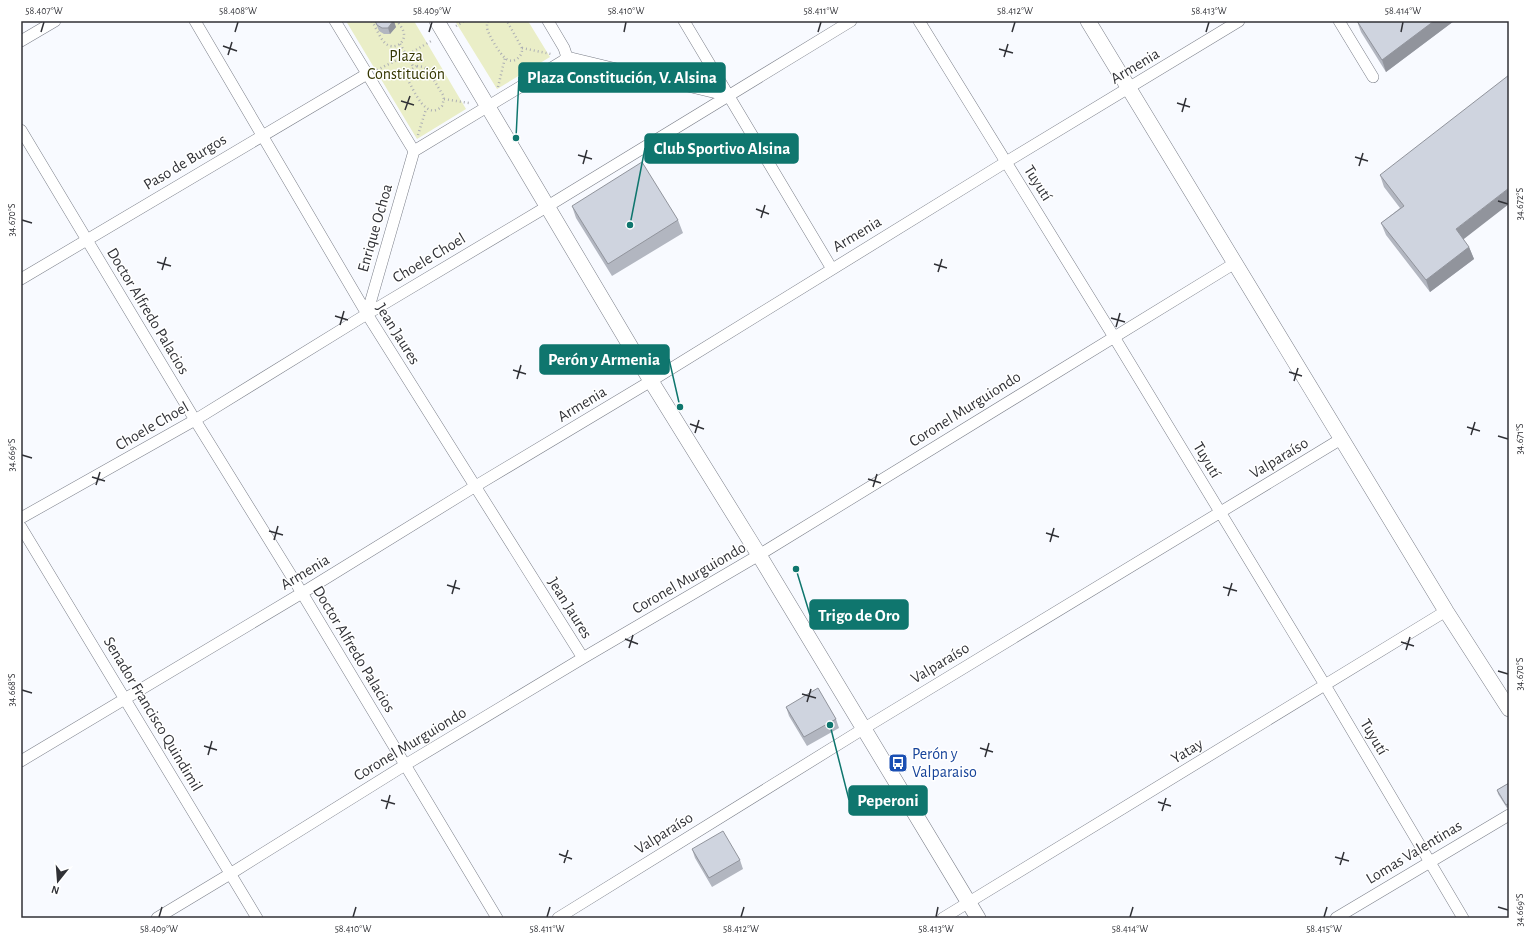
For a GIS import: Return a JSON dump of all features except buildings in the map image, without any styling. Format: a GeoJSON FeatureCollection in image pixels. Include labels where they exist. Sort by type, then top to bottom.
{"type":"FeatureCollection","features":[{"type":"Feature","properties":{"kind":"street"},"geometry":{"type":"LineString","coordinates":[[21,41],[56,21]]}},
{"type":"Feature","properties":{"kind":"street","name":"Jean Jaures"},"geometry":{"type":"LineString","coordinates":[[196,21],[367,314],[582,658]]}},
{"type":"Feature","properties":{"kind":"street"},"geometry":{"type":"LineString","coordinates":[[335,21],[414,151],[563,61],[567,57]]}},
{"type":"Feature","properties":{"kind":"street"},"geometry":{"type":"LineString","coordinates":[[548,21],[564,48],[567,57]]}},
{"type":"Feature","properties":{"kind":"street"},"geometry":{"type":"LineString","coordinates":[[684,21],[832,268]]}},
{"type":"Feature","properties":{"kind":"street","name":"Choele Choel"},"geometry":{"type":"LineString","coordinates":[[21,518],[195,420],[850,21]]}},
{"type":"Feature","properties":{"kind":"street","name":"Tuyutí"},"geometry":{"type":"LineString","coordinates":[[919,21],[1114,336],[1463,918]]}},
{"type":"Feature","properties":{"kind":"street"},"geometry":{"type":"LineString","coordinates":[[1088,21],[1446,611],[1509,708]]}},
{"type":"Feature","properties":{"kind":"street","name":"Armenia"},"geometry":{"type":"LineString","coordinates":[[21,761],[302,593],[474,487],[651,381],[832,268],[1239,21]]}},
{"type":"Feature","properties":{"kind":"street"},"geometry":{"type":"LineString","coordinates":[[1339,21],[1373,77]]}},
{"type":"Feature","properties":{"kind":"street"},"geometry":{"type":"LineString","coordinates":[[441,27],[491,104],[548,206],[651,381],[759,555],[978,918]]}},
{"type":"Feature","properties":{"kind":"street"},"geometry":{"type":"LineString","coordinates":[[567,57],[729,96]]}},
{"type":"Feature","properties":{"kind":"street","name":"Paso de Burgos"},"geometry":{"type":"LineString","coordinates":[[21,279],[367,74]]}},
{"type":"Feature","properties":{"kind":"street","name":"Doctor Alfredo Palacios"},"geometry":{"type":"LineString","coordinates":[[21,130],[497,918]]}},
{"type":"Feature","properties":{"kind":"street","name":"Enrique Ochoa"},"geometry":{"type":"LineString","coordinates":[[367,314],[414,151]]}},
{"type":"Feature","properties":{"kind":"street","name":"Coronel Murguiondo"},"geometry":{"type":"LineString","coordinates":[[157,918],[582,658],[759,555],[1235,262]]}},
{"type":"Feature","properties":{"kind":"street","name":"Valparaíso"},"geometry":{"type":"LineString","coordinates":[[558,918],[863,729],[1341,439]]}},
{"type":"Feature","properties":{"kind":"street","name":"Senador Francisco Quindimil"},"geometry":{"type":"LineString","coordinates":[[21,527],[257,918]]}},
{"type":"Feature","properties":{"kind":"street","name":"Yatay"},"geometry":{"type":"LineString","coordinates":[[943,918],[1446,611]]}},
{"type":"Feature","properties":{"kind":"street","name":"Lomas Valentinas"},"geometry":{"type":"LineString","coordinates":[[1336,918],[1509,815]]}},
{"type":"Feature","properties":{"kind":"path"},"geometry":{"type":"LineString","coordinates":[[372,21],[386,44],[393,46],[400,44],[403,41],[404,34],[397,21]]}},
{"type":"Feature","properties":{"kind":"path"},"geometry":{"type":"LineString","coordinates":[[488,21],[488,32],[505,58],[512,61],[519,58],[522,48],[507,21]]}},
{"type":"Feature","properties":{"kind":"path"},"geometry":{"type":"LineString","coordinates":[[367,74],[407,55],[441,27]]}},
{"type":"Feature","properties":{"kind":"path"},"geometry":{"type":"LineString","coordinates":[[400,44],[414,68]]}},
{"type":"Feature","properties":{"kind":"path"},"geometry":{"type":"LineString","coordinates":[[522,48],[567,57]]}},
{"type":"Feature","properties":{"kind":"path"},"geometry":{"type":"LineString","coordinates":[[444,99],[491,104],[505,58]]}},
{"type":"Feature","properties":{"kind":"path"},"geometry":{"type":"LineString","coordinates":[[421,66],[427,69],[444,99],[442,106],[437,111],[429,111],[426,109],[408,80],[409,73],[414,68],[421,66]]}},
{"type":"Feature","properties":{"kind":"path"},"geometry":{"type":"LineString","coordinates":[[414,151],[426,109]]}},
{"type":"Feature","properties":{"kind":"green space","name":"Plaza Constitución"},"geometry":{"type":"Polygon","coordinates":[[[346,21],[414,21],[466,109],[417,139],[346,21]]]}},
{"type":"Feature","properties":{"kind":"green space","name":"Plaza Constitución"},"geometry":{"type":"Polygon","coordinates":[[[455,21],[528,21],[550,57],[497,89],[455,21]]]}},
{"type":"Feature","properties":{"kind":"place","name":"Plaza Constitución, V. Alsina"},"geometry":{"type":"Point","coordinates":[516,138]}},
{"type":"Feature","properties":{"kind":"place","name":"Club Sportivo Alsina"},"geometry":{"type":"Point","coordinates":[630,225]}},
{"type":"Feature","properties":{"kind":"place","name":"Perón y Armenia"},"geometry":{"type":"Point","coordinates":[680,407]}},
{"type":"Feature","properties":{"kind":"place","name":"Trigo de Oro"},"geometry":{"type":"Point","coordinates":[796,569]}},
{"type":"Feature","properties":{"kind":"place","name":"Peperoni"},"geometry":{"type":"Point","coordinates":[830,725]}},
{"type":"Feature","properties":{"kind":"place","name":"Perón y Valparaiso"},"geometry":{"type":"Point","coordinates":[898,763]}}]}
